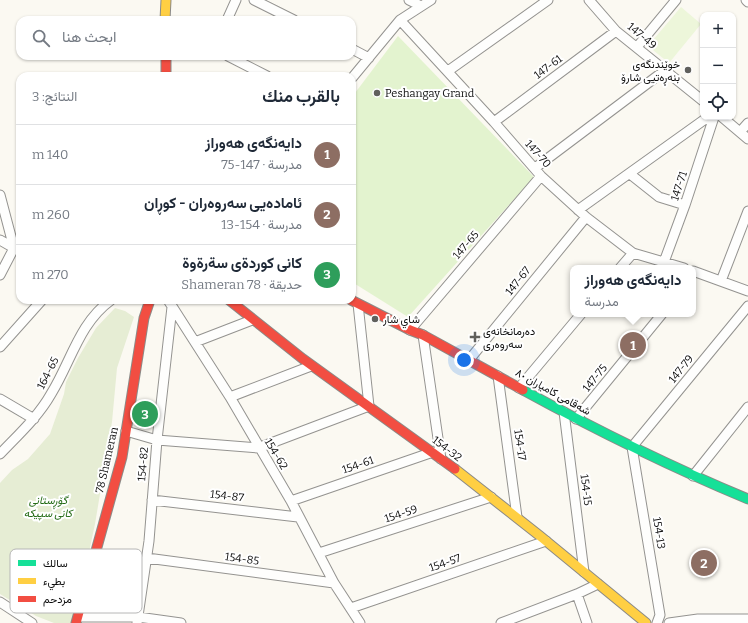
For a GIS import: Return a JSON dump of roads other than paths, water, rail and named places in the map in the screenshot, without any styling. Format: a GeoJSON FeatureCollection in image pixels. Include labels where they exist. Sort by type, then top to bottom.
{"type":"FeatureCollection","features":[{"type":"Feature","properties":{"kind":"street"},"geometry":{"type":"LineString","coordinates":[[165,16],[166,0]]}},
{"type":"Feature","properties":{"kind":"street"},"geometry":{"type":"LineString","coordinates":[[229,16],[236,0]]}},
{"type":"Feature","properties":{"kind":"street"},"geometry":{"type":"LineString","coordinates":[[254,0],[286,16]]}},
{"type":"Feature","properties":{"kind":"street"},"geometry":{"type":"LineString","coordinates":[[409,0],[421,6]]}},
{"type":"Feature","properties":{"kind":"street"},"geometry":{"type":"LineString","coordinates":[[356,73],[400,20],[431,0]]}},
{"type":"Feature","properties":{"kind":"street"},"geometry":{"type":"LineString","coordinates":[[448,71],[548,0]]}},
{"type":"Feature","properties":{"kind":"street","name":"147-49"},"geometry":{"type":"LineString","coordinates":[[589,0],[616,31],[700,100]]}},
{"type":"Feature","properties":{"kind":"street"},"geometry":{"type":"LineString","coordinates":[[637,48],[676,0]]}},
{"type":"Feature","properties":{"kind":"street","name":"147-70"},"geometry":{"type":"LineString","coordinates":[[400,20],[448,71],[541,176],[578,210],[633,253],[674,265]]}},
{"type":"Feature","properties":{"kind":"street","name":"147-61"},"geometry":{"type":"LineString","coordinates":[[494,122],[616,31]]}},
{"type":"Feature","properties":{"kind":"street"},"geometry":{"type":"LineString","coordinates":[[356,51],[369,58]]}},
{"type":"Feature","properties":{"kind":"street"},"geometry":{"type":"LineString","coordinates":[[166,60],[166,72]]}},
{"type":"Feature","properties":{"kind":"street"},"geometry":{"type":"LineString","coordinates":[[236,60],[259,72]]}},
{"type":"Feature","properties":{"kind":"street"},"geometry":{"type":"LineString","coordinates":[[535,168],[664,71]]}},
{"type":"Feature","properties":{"kind":"street"},"geometry":{"type":"LineString","coordinates":[[578,210],[704,120]]}},
{"type":"Feature","properties":{"kind":"street","name":"147-71"},"geometry":{"type":"LineString","coordinates":[[664,262],[685,205],[713,120]]}},
{"type":"Feature","properties":{"kind":"street"},"geometry":{"type":"LineString","coordinates":[[726,120],[748,139]]}},
{"type":"Feature","properties":{"kind":"street"},"geometry":{"type":"LineString","coordinates":[[740,132],[748,123]]}},
{"type":"Feature","properties":{"kind":"street"},"geometry":{"type":"LineString","coordinates":[[630,174],[660,197],[685,205]]}},
{"type":"Feature","properties":{"kind":"street","name":"147-65"},"geometry":{"type":"LineString","coordinates":[[410,330],[541,176]]}},
{"type":"Feature","properties":{"kind":"street"},"geometry":{"type":"LineString","coordinates":[[0,195],[14,248],[0,275]]}},
{"type":"Feature","properties":{"kind":"street"},"geometry":{"type":"LineString","coordinates":[[721,281],[748,211]]}},
{"type":"Feature","properties":{"kind":"street","name":"147-67"},"geometry":{"type":"LineString","coordinates":[[469,360],[586,217]]}},
{"type":"Feature","properties":{"kind":"street"},"geometry":{"type":"LineString","coordinates":[[0,240],[14,248]]}},
{"type":"Feature","properties":{"kind":"street"},"geometry":{"type":"LineString","coordinates":[[623,265],[633,253]]}},
{"type":"Feature","properties":{"kind":"street"},"geometry":{"type":"LineString","coordinates":[[696,274],[748,291]]}},
{"type":"Feature","properties":{"kind":"street","name":"شەقامی کامیاران ٨٠"},"geometry":{"type":"LineString","coordinates":[[356,303],[423,335],[576,419],[693,476],[748,499]]}},
{"type":"Feature","properties":{"kind":"street"},"geometry":{"type":"LineString","coordinates":[[0,347],[38,304]]}},
{"type":"Feature","properties":{"kind":"street","name":"164-65"},"geometry":{"type":"LineString","coordinates":[[2,450],[34,419],[51,395],[81,333],[90,320],[105,304]]}},
{"type":"Feature","properties":{"kind":"street","name":"78 Shameran"},"geometry":{"type":"LineString","coordinates":[[97,549],[122,457],[144,318],[149,304]]}},
{"type":"Feature","properties":{"kind":"street","name":"154-82"},"geometry":{"type":"LineString","coordinates":[[142,592],[147,558],[170,304]]}},
{"type":"Feature","properties":{"kind":"street","name":"154-62"},"geometry":{"type":"LineString","coordinates":[[171,304],[230,397],[258,448],[291,501],[298,517],[334,583],[360,623]]}},
{"type":"Feature","properties":{"kind":"street","name":"154-32"},"geometry":{"type":"LineString","coordinates":[[234,304],[311,366],[433,452],[517,517],[646,623]]}},
{"type":"Feature","properties":{"kind":"street"},"geometry":{"type":"LineString","coordinates":[[126,431],[157,440],[258,448],[369,406],[354,304]]}},
{"type":"Feature","properties":{"kind":"street","name":"147-79"},"geometry":{"type":"LineString","coordinates":[[632,447],[748,306]]}},
{"type":"Feature","properties":{"kind":"street"},"geometry":{"type":"LineString","coordinates":[[520,388],[579,317]]}},
{"type":"Feature","properties":{"kind":"street","name":"147-75"},"geometry":{"type":"LineString","coordinates":[[576,419],[660,317]]}},
{"type":"Feature","properties":{"kind":"street"},"geometry":{"type":"LineString","coordinates":[[195,342],[252,320]]}},
{"type":"Feature","properties":{"kind":"street"},"geometry":{"type":"LineString","coordinates":[[423,335],[441,459]]}},
{"type":"Feature","properties":{"kind":"street"},"geometry":{"type":"LineString","coordinates":[[230,397],[311,366]]}},
{"type":"Feature","properties":{"kind":"street","name":"154-17"},"geometry":{"type":"LineString","coordinates":[[498,376],[517,517]]}},
{"type":"Feature","properties":{"kind":"street"},"geometry":{"type":"LineString","coordinates":[[0,399],[34,419]]}},
{"type":"Feature","properties":{"kind":"street"},"geometry":{"type":"LineString","coordinates":[[693,476],[748,407]]}},
{"type":"Feature","properties":{"kind":"street","name":"154-15"},"geometry":{"type":"LineString","coordinates":[[564,412],[584,572]]}},
{"type":"Feature","properties":{"kind":"street","name":"154-13"},"geometry":{"type":"LineString","coordinates":[[632,447],[660,615],[657,623]]}},
{"type":"Feature","properties":{"kind":"street","name":"154-61"},"geometry":{"type":"LineString","coordinates":[[291,501],[433,452]]}},
{"type":"Feature","properties":{"kind":"street","name":"154-59"},"geometry":{"type":"LineString","coordinates":[[319,553],[491,497]]}},
{"type":"Feature","properties":{"kind":"street","name":"154-87"},"geometry":{"type":"LineString","coordinates":[[152,500],[298,517]]}},
{"type":"Feature","properties":{"kind":"street","name":"154-57"},"geometry":{"type":"LineString","coordinates":[[351,608],[546,541]]}},
{"type":"Feature","properties":{"kind":"street","name":"154-85"},"geometry":{"type":"LineString","coordinates":[[147,558],[334,583]]}},
{"type":"Feature","properties":{"kind":"street"},"geometry":{"type":"LineString","coordinates":[[502,623],[577,594],[598,584]]}},
{"type":"Feature","properties":{"kind":"street"},"geometry":{"type":"LineString","coordinates":[[577,594],[587,623]]}},
{"type":"Feature","properties":{"kind":"street"},"geometry":{"type":"LineString","coordinates":[[0,602],[10,609]]}},
{"type":"Feature","properties":{"kind":"street"},"geometry":{"type":"LineString","coordinates":[[17,613],[32,623]]}},
{"type":"Feature","properties":{"kind":"street"},"geometry":{"type":"LineString","coordinates":[[668,623],[748,619]]}},
{"type":"Feature","properties":{"kind":"street"},"geometry":{"type":"LineString","coordinates":[[78,620],[138,620],[181,623]]}},
{"type":"Feature","properties":{"kind":"place","name":"خوێندنگەی بنەڕەتیی شارۆ"},"geometry":{"type":"Point","coordinates":[688,70]}},
{"type":"Feature","properties":{"kind":"place","name":"Peshangay Grand"},"geometry":{"type":"Point","coordinates":[377,93]}},
{"type":"Feature","properties":{"kind":"place","name":"شاي شار"},"geometry":{"type":"Point","coordinates":[375,319]}},
{"type":"Feature","properties":{"kind":"place","name":"دەرمانخانەی سەروەری"},"geometry":{"type":"Point","coordinates":[475,337]}},
{"type":"Feature","properties":{"kind":"place","name":"دایەنگەی هەوراز"},"geometry":{"type":"Point","coordinates":[633,345]}},
{"type":"Feature","properties":{"kind":"place","name":"كانى كوردةى سةرةوة"},"geometry":{"type":"Point","coordinates":[145,414]}},
{"type":"Feature","properties":{"kind":"place","name":"ئامادەیی سەروەران - کوڕان"},"geometry":{"type":"Point","coordinates":[704,563]}},
{"type":"Feature","properties":{"kind":"park label","name":"گۆڕستانی کانی سپیکە"},"geometry":{"type":"Point","coordinates":[48,506]}}]}
